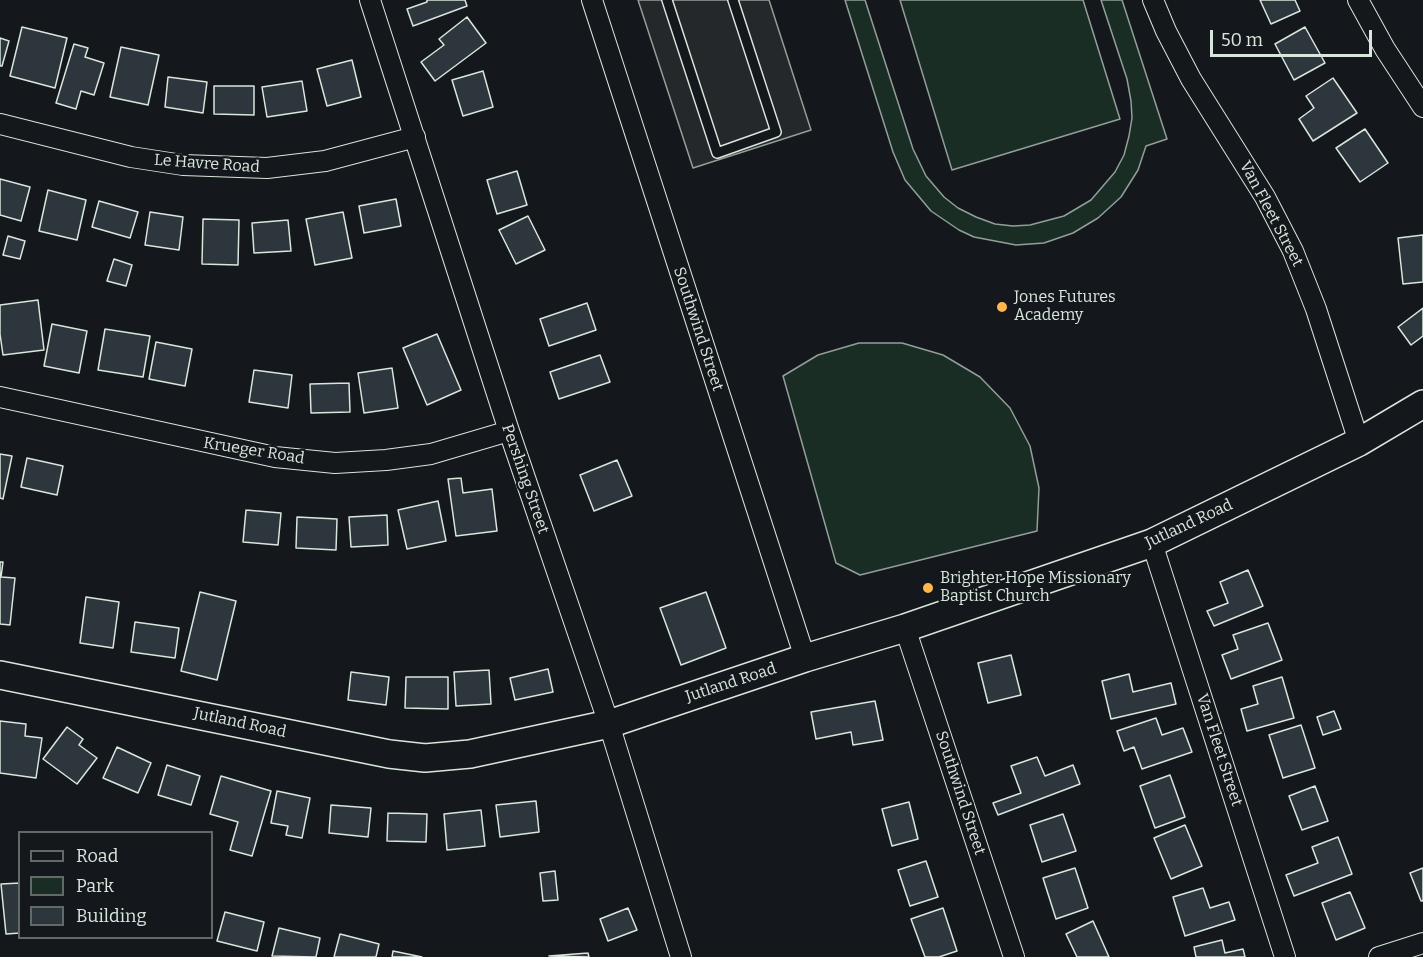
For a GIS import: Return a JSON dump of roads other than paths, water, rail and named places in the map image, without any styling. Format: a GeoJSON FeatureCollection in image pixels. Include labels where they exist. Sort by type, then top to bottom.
{"type":"FeatureCollection","features":[{"type":"Feature","properties":{"kind":"street","name":"Pershing Street"},"geometry":{"type":"LineString","coordinates":[[370,0],[509,431],[609,724],[681,957]]}},
{"type":"Feature","properties":{"kind":"street","name":"Southwind Street"},"geometry":{"type":"LineString","coordinates":[[592,0],[805,658]]}},
{"type":"Feature","properties":{"kind":"street","name":"Van Fleet Street"},"geometry":{"type":"LineString","coordinates":[[1154,0],[1166,31],[1191,79],[1265,197],[1293,251],[1317,309],[1359,442]]}},
{"type":"Feature","properties":{"kind":"street"},"geometry":{"type":"LineString","coordinates":[[1358,0],[1385,49],[1423,107]]}},
{"type":"Feature","properties":{"kind":"street","name":"Le Havre Road"},"geometry":{"type":"LineString","coordinates":[[0,124],[131,157],[183,165],[267,168],[325,161],[415,137]]}},
{"type":"Feature","properties":{"kind":"street","name":"Krueger Road"},"geometry":{"type":"LineString","coordinates":[[0,397],[275,457],[335,462],[386,460],[431,454],[509,431]]}},
{"type":"Feature","properties":{"kind":"street","name":"Jutland Road"},"geometry":{"type":"LineString","coordinates":[[0,675],[389,754],[425,758],[470,754],[609,724],[805,658],[905,628],[1152,543],[1359,442],[1423,404]]}},
{"type":"Feature","properties":{"kind":"street","name":"Van Fleet Street"},"geometry":{"type":"LineString","coordinates":[[1152,543],[1285,957]]}},
{"type":"Feature","properties":{"kind":"street","name":"Southwind Street"},"geometry":{"type":"LineString","coordinates":[[905,628],[1014,957]]}},
{"type":"Feature","properties":{"kind":"street"},"geometry":{"type":"LineString","coordinates":[[1379,957],[1423,943]]}},
{"type":"Feature","properties":{"kind":"lane"},"geometry":{"type":"LineString","coordinates":[[667,0],[717,153],[776,132],[733,0]]}},
{"type":"Feature","properties":{"kind":"place","name":"Jones Futures Academy"},"geometry":{"type":"Point","coordinates":[1002,307]}},
{"type":"Feature","properties":{"kind":"place","name":"Brighter Hope Missionary Baptist Church"},"geometry":{"type":"Point","coordinates":[928,588]}}]}
